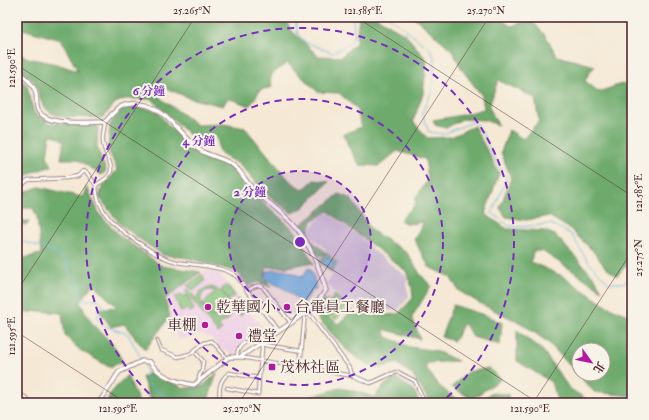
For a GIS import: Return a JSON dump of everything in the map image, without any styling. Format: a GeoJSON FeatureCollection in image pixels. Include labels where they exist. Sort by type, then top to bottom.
{"type":"FeatureCollection","features":[{"type":"Feature","properties":{"kind":"street"},"geometry":{"type":"LineString","coordinates":[[17,71],[33,86],[36,94],[38,110],[44,117],[62,122],[105,122]]}},
{"type":"Feature","properties":{"kind":"street"},"geometry":{"type":"LineString","coordinates":[[96,185],[105,180],[112,169],[111,163],[106,155],[103,140],[105,122],[118,107],[130,103],[148,105],[158,109],[188,140],[201,151],[235,166],[252,189],[291,221],[310,248],[326,290],[316,304],[291,323],[239,357]]}},
{"type":"Feature","properties":{"kind":"street"},"geometry":{"type":"LineString","coordinates":[[17,195],[21,186],[28,180],[67,178],[78,176],[83,171],[87,173],[96,185],[96,194],[101,208],[109,220],[131,239],[166,259],[223,270],[235,275],[244,284],[278,331]]}},
{"type":"Feature","properties":{"kind":"street"},"geometry":{"type":"LineString","coordinates":[[248,291],[254,286],[262,286],[291,323]]}},
{"type":"Feature","properties":{"kind":"street"},"geometry":{"type":"LineString","coordinates":[[300,367],[305,312]]}},
{"type":"Feature","properties":{"kind":"street"},"geometry":{"type":"LineString","coordinates":[[305,312],[311,316],[350,368],[353,376]]}},
{"type":"Feature","properties":{"kind":"street"},"geometry":{"type":"LineString","coordinates":[[239,357],[237,352],[246,342],[254,338],[265,339]]}},
{"type":"Feature","properties":{"kind":"street"},"geometry":{"type":"LineString","coordinates":[[157,341],[161,350],[178,357],[190,354],[204,343],[212,341],[227,358]]}},
{"type":"Feature","properties":{"kind":"street"},"geometry":{"type":"LineString","coordinates":[[261,343],[302,351]]}},
{"type":"Feature","properties":{"kind":"street"},"geometry":{"type":"LineString","coordinates":[[227,388],[258,394],[262,349],[261,343]]}},
{"type":"Feature","properties":{"kind":"street"},"geometry":{"type":"LineString","coordinates":[[194,351],[203,361],[199,381]]}},
{"type":"Feature","properties":{"kind":"street"},"geometry":{"type":"LineString","coordinates":[[98,403],[119,372],[143,361],[150,362],[159,373],[179,383],[194,385],[229,356],[353,376],[370,383],[387,375],[398,372],[415,381],[425,403]]}},
{"type":"Feature","properties":{"kind":"street"},"geometry":{"type":"LineString","coordinates":[[220,403],[220,382],[229,373],[259,378]]}},
{"type":"Feature","properties":{"kind":"street"},"geometry":{"type":"LineString","coordinates":[[17,395],[25,397],[30,403]]}},
{"type":"Feature","properties":{"kind":"shaded area"},"geometry":{"type":"Polygon","coordinates":[[[324,213],[328,213],[366,242],[371,248],[407,277],[408,279],[406,284],[409,297],[398,310],[360,311],[334,292],[332,288],[326,284],[333,275],[317,262],[326,249],[307,233],[324,213]]]}},
{"type":"Feature","properties":{"kind":"shaded area","name":"乾華國小"},"geometry":{"type":"Polygon","coordinates":[[[206,270],[219,273],[262,327],[265,337],[260,335],[246,341],[238,348],[235,356],[221,348],[211,338],[200,334],[179,340],[169,322],[172,316],[167,298],[206,270]]]}},
{"type":"Feature","properties":{"kind":"green space"},"geometry":{"type":"Polygon","coordinates":[[[17,17],[285,17],[290,29],[318,56],[341,57],[356,43],[359,17],[376,17],[405,34],[427,60],[423,94],[413,121],[427,138],[451,137],[474,126],[499,173],[485,214],[507,229],[545,231],[555,235],[594,277],[602,290],[542,251],[533,251],[531,262],[562,276],[605,305],[632,317],[632,396],[594,392],[585,382],[611,382],[611,342],[571,342],[571,367],[549,343],[521,323],[483,305],[459,291],[450,277],[429,267],[414,239],[424,222],[407,224],[400,220],[415,205],[416,197],[428,180],[425,159],[397,151],[379,166],[360,165],[348,146],[344,134],[361,127],[357,109],[339,93],[318,92],[287,63],[272,74],[270,81],[272,87],[260,90],[250,106],[228,98],[223,106],[189,98],[161,86],[159,97],[197,125],[223,124],[245,128],[290,181],[303,190],[314,180],[329,182],[304,207],[292,213],[267,195],[240,165],[222,155],[218,151],[218,141],[212,135],[200,135],[198,143],[151,99],[125,99],[115,103],[103,118],[63,117],[51,113],[43,106],[35,82],[17,67],[17,53],[28,58],[56,64],[78,71],[61,40],[17,26],[17,17]]]}},
{"type":"Feature","properties":{"kind":"green space"},"geometry":{"type":"Polygon","coordinates":[[[414,17],[501,17],[503,21],[511,26],[531,20],[545,35],[557,56],[595,66],[585,81],[599,92],[624,83],[632,96],[632,258],[617,276],[606,268],[592,250],[570,229],[549,216],[526,220],[506,217],[500,208],[511,178],[501,152],[509,130],[523,139],[539,121],[535,98],[498,80],[489,107],[498,125],[484,120],[462,119],[446,128],[435,125],[433,120],[484,109],[482,96],[463,71],[451,49],[414,17]]]}},
{"type":"Feature","properties":{"kind":"green space"},"geometry":{"type":"Polygon","coordinates":[[[17,77],[27,85],[34,113],[49,123],[98,126],[97,147],[106,171],[101,175],[77,159],[61,159],[64,141],[54,135],[50,136],[47,156],[52,166],[34,172],[17,183],[17,77]]]}},
{"type":"Feature","properties":{"kind":"green space"},"geometry":{"type":"Polygon","coordinates":[[[138,107],[157,111],[167,124],[198,153],[231,167],[241,182],[295,231],[314,264],[308,263],[288,267],[267,267],[264,277],[271,287],[257,282],[249,286],[237,272],[188,258],[163,255],[120,224],[99,197],[103,186],[117,170],[108,149],[110,124],[123,108],[138,107]]]}},
{"type":"Feature","properties":{"kind":"green space"},"geometry":{"type":"Polygon","coordinates":[[[39,187],[82,197],[87,187],[100,215],[120,236],[162,266],[201,272],[165,299],[170,316],[145,350],[124,324],[111,327],[98,309],[117,307],[93,284],[80,303],[92,323],[114,346],[123,362],[109,367],[80,350],[65,336],[62,313],[39,311],[17,314],[17,257],[20,259],[41,254],[37,217],[33,208],[20,208],[21,221],[30,221],[26,225],[17,223],[17,207],[22,193],[39,187]]]}},
{"type":"Feature","properties":{"kind":"green space"},"geometry":{"type":"Polygon","coordinates":[[[339,194],[351,199],[371,230],[407,253],[420,274],[431,286],[412,317],[420,339],[383,329],[387,337],[410,347],[436,351],[458,361],[429,363],[425,366],[438,385],[461,403],[431,403],[412,375],[397,363],[375,369],[349,352],[313,313],[319,302],[328,300],[320,310],[338,324],[353,310],[370,315],[398,314],[413,298],[412,288],[406,271],[328,211],[312,221],[307,236],[326,253],[319,256],[314,251],[300,226],[339,194]]]}},
{"type":"Feature","properties":{"kind":"green space"},"geometry":{"type":"Polygon","coordinates":[[[326,253],[338,263],[331,272],[319,262],[326,253]]]}},
{"type":"Feature","properties":{"kind":"green space"},"geometry":{"type":"Polygon","coordinates":[[[202,274],[205,281],[194,290],[187,286],[202,274]]]}},
{"type":"Feature","properties":{"kind":"green space"},"geometry":{"type":"Polygon","coordinates":[[[227,285],[235,295],[229,300],[221,290],[227,285]]]}},
{"type":"Feature","properties":{"kind":"green space"},"geometry":{"type":"Polygon","coordinates":[[[208,287],[215,288],[226,297],[230,304],[230,317],[225,322],[217,324],[222,330],[218,333],[185,291],[189,289],[196,299],[200,291],[208,287]],[[208,290],[203,293],[201,302],[203,307],[206,312],[212,317],[202,304],[216,292],[208,290]],[[227,306],[213,318],[220,320],[227,315],[227,306]]]}},
{"type":"Feature","properties":{"kind":"green space"},"geometry":{"type":"Polygon","coordinates":[[[181,295],[182,297],[187,295],[194,310],[189,312],[187,309],[181,312],[175,297],[181,295]]]}},
{"type":"Feature","properties":{"kind":"green space"},"geometry":{"type":"Polygon","coordinates":[[[335,295],[348,305],[336,320],[323,310],[335,295]]]}},
{"type":"Feature","properties":{"kind":"green space"},"geometry":{"type":"Polygon","coordinates":[[[238,299],[247,310],[240,316],[231,304],[238,299]]]}},
{"type":"Feature","properties":{"kind":"green space"},"geometry":{"type":"Polygon","coordinates":[[[453,305],[487,316],[502,323],[500,345],[473,337],[464,323],[454,341],[441,337],[453,305]]]}},
{"type":"Feature","properties":{"kind":"green space"},"geometry":{"type":"Polygon","coordinates":[[[517,330],[543,351],[569,388],[592,403],[558,403],[551,382],[517,361],[517,330]]]}},
{"type":"Feature","properties":{"kind":"green space"},"geometry":{"type":"Polygon","coordinates":[[[489,368],[501,379],[472,399],[452,387],[467,372],[489,368]]]}},
{"type":"Feature","properties":{"kind":"green space"},"geometry":{"type":"Polygon","coordinates":[[[150,373],[185,388],[203,386],[217,373],[207,403],[151,403],[142,377],[150,373]]]}},
{"type":"Feature","properties":{"kind":"green space"},"geometry":{"type":"Polygon","coordinates":[[[127,375],[139,403],[107,403],[110,394],[127,375]]]}},
{"type":"Feature","properties":{"kind":"green space"},"geometry":{"type":"Polygon","coordinates":[[[396,378],[413,389],[420,403],[297,403],[297,398],[306,398],[340,388],[374,397],[385,385],[396,378]]]}},
{"type":"Feature","properties":{"kind":"green space"},"geometry":{"type":"Polygon","coordinates":[[[490,393],[508,394],[509,403],[481,403],[490,393]]]}},
{"type":"Feature","properties":{"kind":"water"},"geometry":{"type":"Polygon","coordinates":[[[326,256],[335,263],[331,269],[322,261],[326,256]]]}},
{"type":"Feature","properties":{"kind":"water"},"geometry":{"type":"Polygon","coordinates":[[[308,268],[311,269],[316,289],[313,290],[303,304],[285,289],[267,280],[265,276],[267,271],[281,270],[289,271],[301,277],[308,268]]]}},
{"type":"Feature","properties":{"kind":"waterway"},"geometry":{"type":"LineString","coordinates":[[294,17],[298,34],[305,42],[333,53],[348,44],[354,38],[353,17]]}},
{"type":"Feature","properties":{"kind":"waterway"},"geometry":{"type":"LineString","coordinates":[[389,17],[431,50],[435,59],[432,91],[422,113],[429,132],[443,134],[473,122],[480,128],[496,161],[507,178],[492,213],[509,226],[520,227],[551,224],[571,234],[589,263],[609,283],[626,282],[632,269]]}},
{"type":"Feature","properties":{"kind":"waterway"},"geometry":{"type":"LineString","coordinates":[[17,240],[56,252],[68,264],[70,274],[80,283],[80,296],[86,300],[98,299],[103,305],[97,318],[102,325],[128,334],[142,360]]}},
{"type":"Feature","properties":{"kind":"waterway"},"geometry":{"type":"LineString","coordinates":[[144,363],[147,382],[154,389],[167,396],[168,403]]}},
{"type":"Feature","properties":{"kind":"place","name":"乾華國小"},"geometry":{"type":"Point","coordinates":[208,307]}},
{"type":"Feature","properties":{"kind":"place","name":"台電員工餐廳"},"geometry":{"type":"Point","coordinates":[287,307]}},
{"type":"Feature","properties":{"kind":"place","name":"車棚"},"geometry":{"type":"Point","coordinates":[205,325]}},
{"type":"Feature","properties":{"kind":"place","name":"禮堂"},"geometry":{"type":"Point","coordinates":[239,336]}},
{"type":"Feature","properties":{"kind":"place","name":"茂林社區"},"geometry":{"type":"Point","coordinates":[272,367]}}]}
